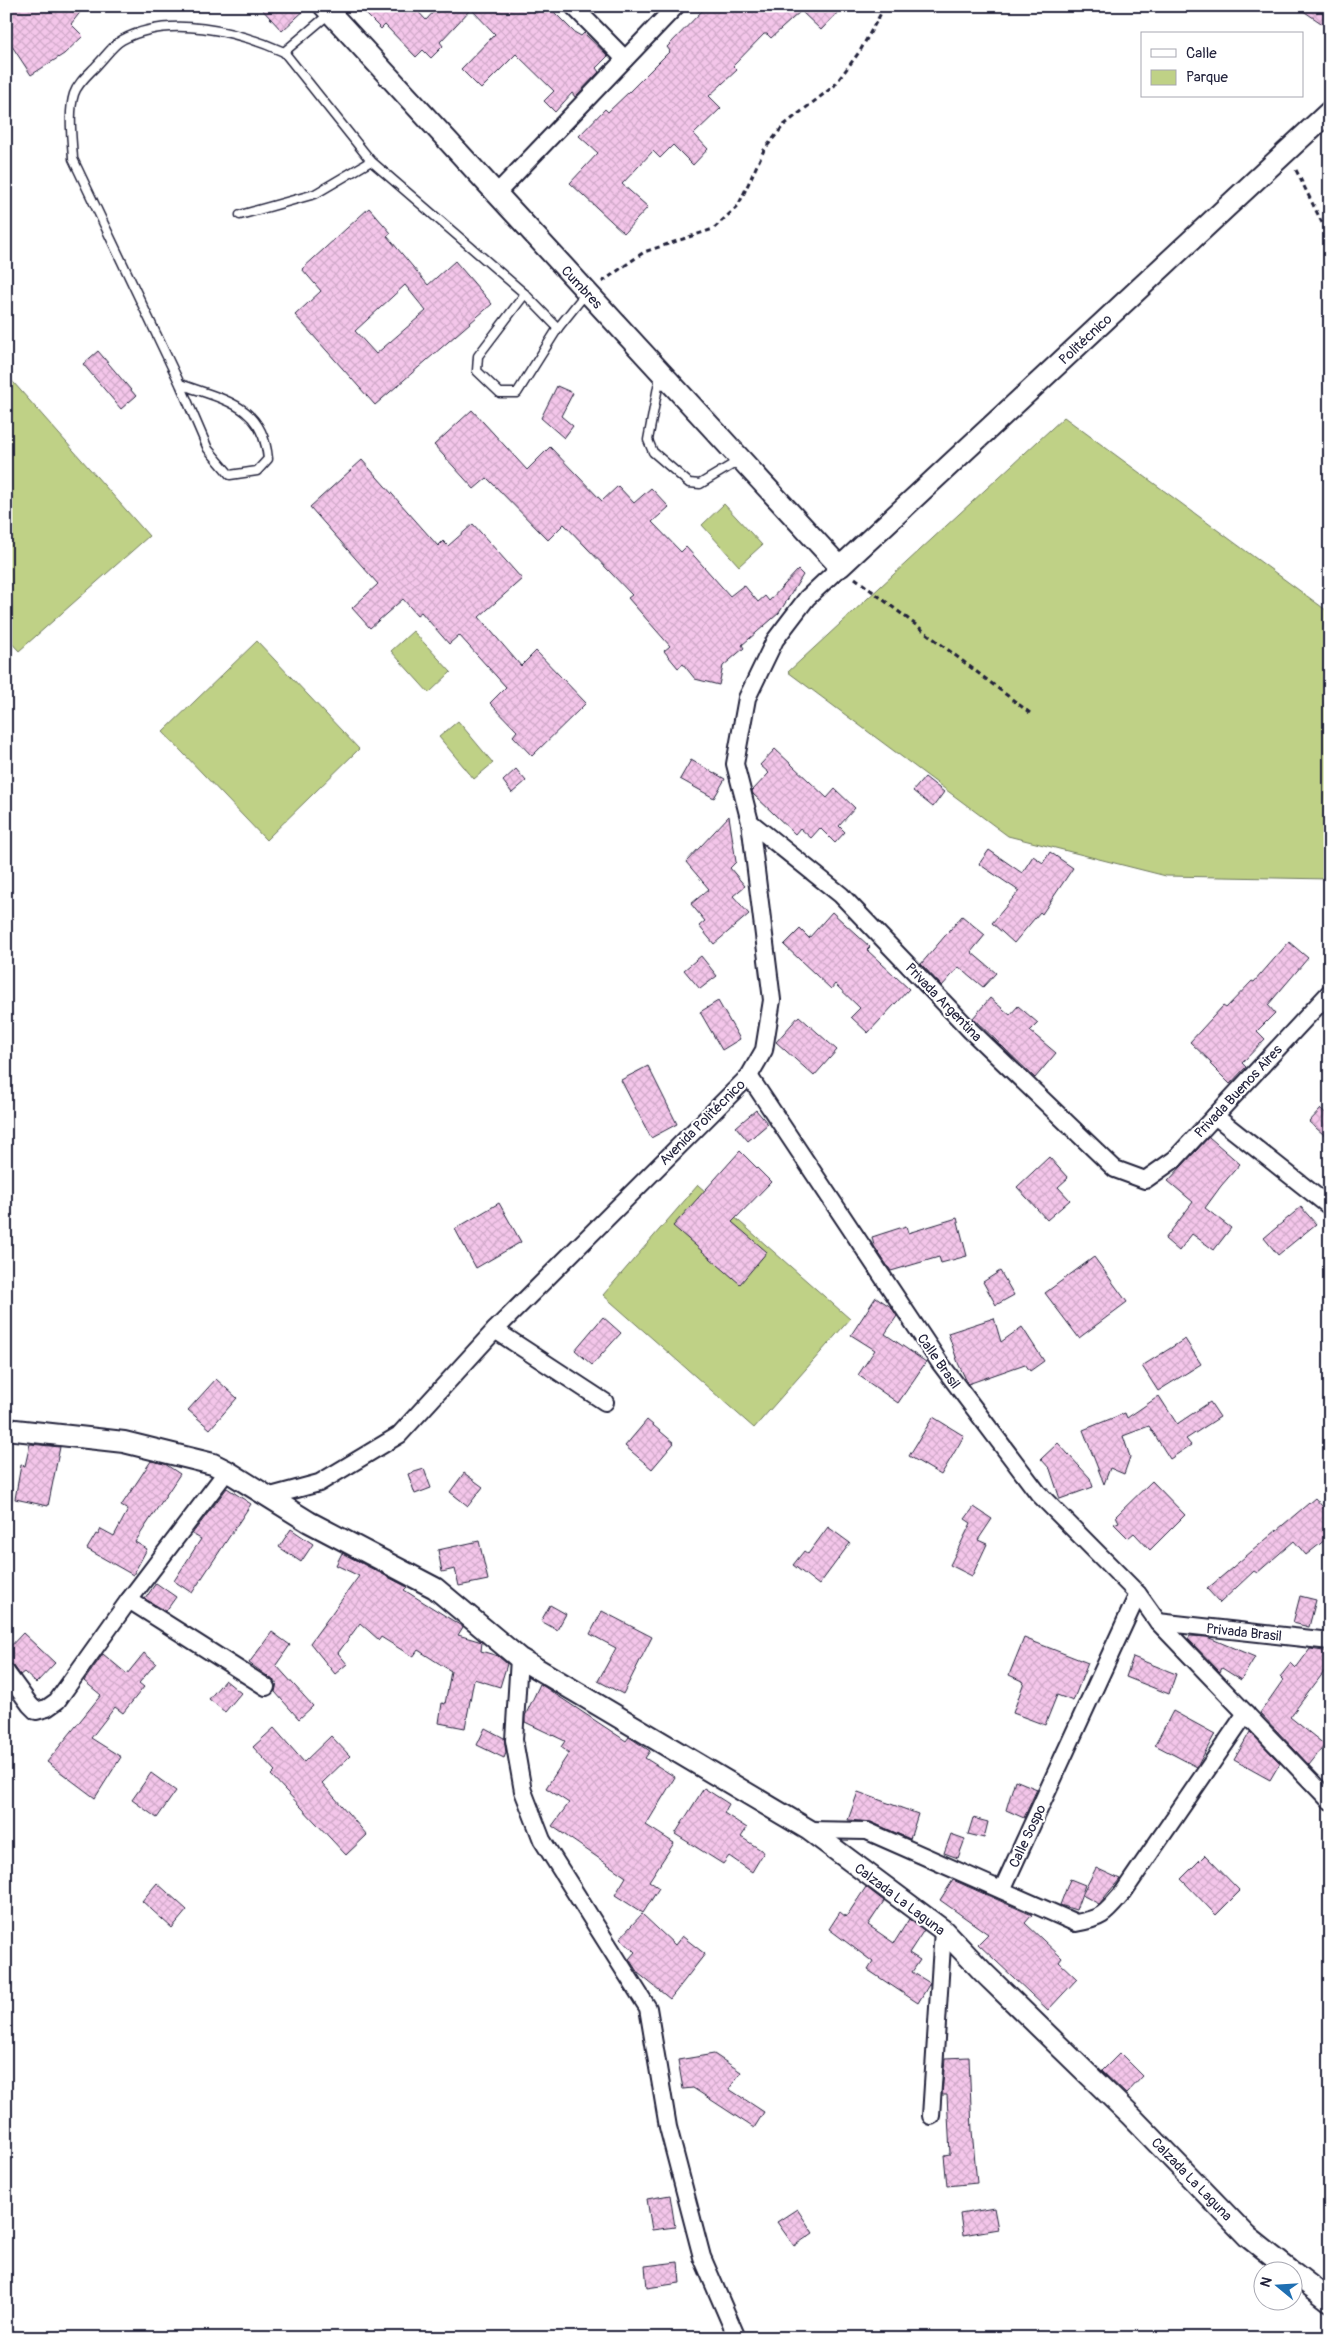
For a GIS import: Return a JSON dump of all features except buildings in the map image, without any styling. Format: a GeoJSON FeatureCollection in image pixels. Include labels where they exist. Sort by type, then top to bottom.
{"type":"FeatureCollection","features":[{"type":"Feature","properties":{"kind":"street"},"geometry":{"type":"LineString","coordinates":[[573,6],[625,59]]}},
{"type":"Feature","properties":{"kind":"street"},"geometry":{"type":"LineString","coordinates":[[496,194],[676,6]]}},
{"type":"Feature","properties":{"kind":"street","name":"Cumbres"},"geometry":{"type":"LineString","coordinates":[[327,9],[840,567]]}},
{"type":"Feature","properties":{"kind":"street","name":"Politécnico"},"geometry":{"type":"LineString","coordinates":[[840,567],[1330,111]]}},
{"type":"Feature","properties":{"kind":"street","name":"Avenida Politécnico"},"geometry":{"type":"LineString","coordinates":[[267,1497],[319,1483],[399,1435],[495,1330],[749,1076],[764,1050],[772,1000],[750,822],[735,764],[747,698],[775,640],[807,598],[840,567]]}},
{"type":"Feature","properties":{"kind":"street","name":"Privada Argentina"},"geometry":{"type":"LineString","coordinates":[[750,822],[841,895],[971,1030],[1095,1150],[1115,1168],[1140,1178]]}},
{"type":"Feature","properties":{"kind":"street","name":"Privada Buenos Aires"},"geometry":{"type":"LineString","coordinates":[[1140,1178],[1145,1180],[1175,1160],[1330,992]]}},
{"type":"Feature","properties":{"kind":"street","name":"Calle Brasil"},"geometry":{"type":"LineString","coordinates":[[749,1076],[940,1363],[1038,1493],[1138,1594],[1158,1622],[1330,1801]]}},
{"type":"Feature","properties":{"kind":"street"},"geometry":{"type":"LineString","coordinates":[[1215,1116],[1330,1207]]}},
{"type":"Feature","properties":{"kind":"street"},"geometry":{"type":"LineString","coordinates":[[495,1330],[605,1402]]}},
{"type":"Feature","properties":{"kind":"street","name":"Calzada La Laguna"},"geometry":{"type":"LineString","coordinates":[[6,1429],[124,1442],[213,1464],[309,1522],[435,1588],[520,1658],[809,1830],[943,1930],[984,1973],[1130,2115],[1248,2237],[1280,2262]]}},
{"type":"Feature","properties":{"kind":"street"},"geometry":{"type":"LineString","coordinates":[[6,1672],[30,1705],[36,1710],[48,1708],[57,1701],[128,1600],[227,1471]]}},
{"type":"Feature","properties":{"kind":"street","name":"Calle Sospo"},"geometry":{"type":"LineString","coordinates":[[1002,1890],[1138,1594]]}},
{"type":"Feature","properties":{"kind":"street"},"geometry":{"type":"LineString","coordinates":[[128,1600],[266,1687]]}},
{"type":"Feature","properties":{"kind":"street","name":"Privada Brasil"},"geometry":{"type":"LineString","coordinates":[[1158,1622],[1330,1641]]}},
{"type":"Feature","properties":{"kind":"street"},"geometry":{"type":"LineString","coordinates":[[520,1658],[514,1740],[523,1791],[542,1840],[648,2008],[668,2127],[702,2257],[737,2338]]}},
{"type":"Feature","properties":{"kind":"street"},"geometry":{"type":"LineString","coordinates":[[809,1830],[867,1831],[1076,1923],[1104,1915],[1122,1894],[1246,1713]]}},
{"type":"Feature","properties":{"kind":"street"},"geometry":{"type":"LineString","coordinates":[[931,2116],[943,1930]]}},
{"type":"Feature","properties":{"kind":"street","name":"Calzada La Laguna"},"geometry":{"type":"LineString","coordinates":[[1304,2281],[1330,2302]]}},
{"type":"Feature","properties":{"kind":"lane"},"geometry":{"type":"LineString","coordinates":[[284,52],[327,9]]}},
{"type":"Feature","properties":{"kind":"lane"},"geometry":{"type":"LineString","coordinates":[[180,384],[241,407],[255,420],[267,444],[268,459],[257,471],[230,475],[208,449],[180,384],[73,159],[72,121],[74,94],[81,83],[121,41],[149,30],[184,26],[258,40],[284,52],[371,161],[525,294],[558,328]]}},
{"type":"Feature","properties":{"kind":"lane"},"geometry":{"type":"LineString","coordinates":[[240,215],[315,194],[371,161]]}},
{"type":"Feature","properties":{"kind":"lane"},"geometry":{"type":"LineString","coordinates":[[525,294],[478,356],[477,371],[500,393],[517,393],[558,328],[587,292]]}},
{"type":"Feature","properties":{"kind":"lane"},"geometry":{"type":"LineString","coordinates":[[661,372],[648,440],[653,452],[689,483],[700,484],[741,459]]}},
{"type":"Feature","properties":{"kind":"path"},"geometry":{"type":"LineString","coordinates":[[587,292],[644,252],[713,229],[738,206],[764,150],[784,125],[834,86],[860,51],[885,6]]}},
{"type":"Feature","properties":{"kind":"path"},"geometry":{"type":"LineString","coordinates":[[1287,151],[1330,239]]}},
{"type":"Feature","properties":{"kind":"path"},"geometry":{"type":"LineString","coordinates":[[840,567],[1030,713]]}},
{"type":"Feature","properties":{"kind":"green space"},"geometry":{"type":"Polygon","coordinates":[[[6,374],[149,536],[19,651],[6,637],[6,374]]]}},
{"type":"Feature","properties":{"kind":"green space"},"geometry":{"type":"Polygon","coordinates":[[[1064,417],[1330,613],[1330,879],[1166,876],[1008,836],[788,672],[1064,417]]]}},
{"type":"Feature","properties":{"kind":"green space"},"geometry":{"type":"Polygon","coordinates":[[[724,504],[762,545],[739,566],[702,525],[724,504]]]}},
{"type":"Feature","properties":{"kind":"green space"},"geometry":{"type":"Polygon","coordinates":[[[413,631],[451,672],[429,693],[391,651],[413,631]]]}},
{"type":"Feature","properties":{"kind":"green space"},"geometry":{"type":"Polygon","coordinates":[[[257,641],[359,749],[266,840],[163,732],[257,641]]]}},
{"type":"Feature","properties":{"kind":"green space"},"geometry":{"type":"Polygon","coordinates":[[[458,721],[493,763],[474,779],[439,737],[458,721]]]}},
{"type":"Feature","properties":{"kind":"green space"},"geometry":{"type":"Polygon","coordinates":[[[698,1185],[850,1319],[754,1428],[603,1295],[698,1185]]]}}]}
